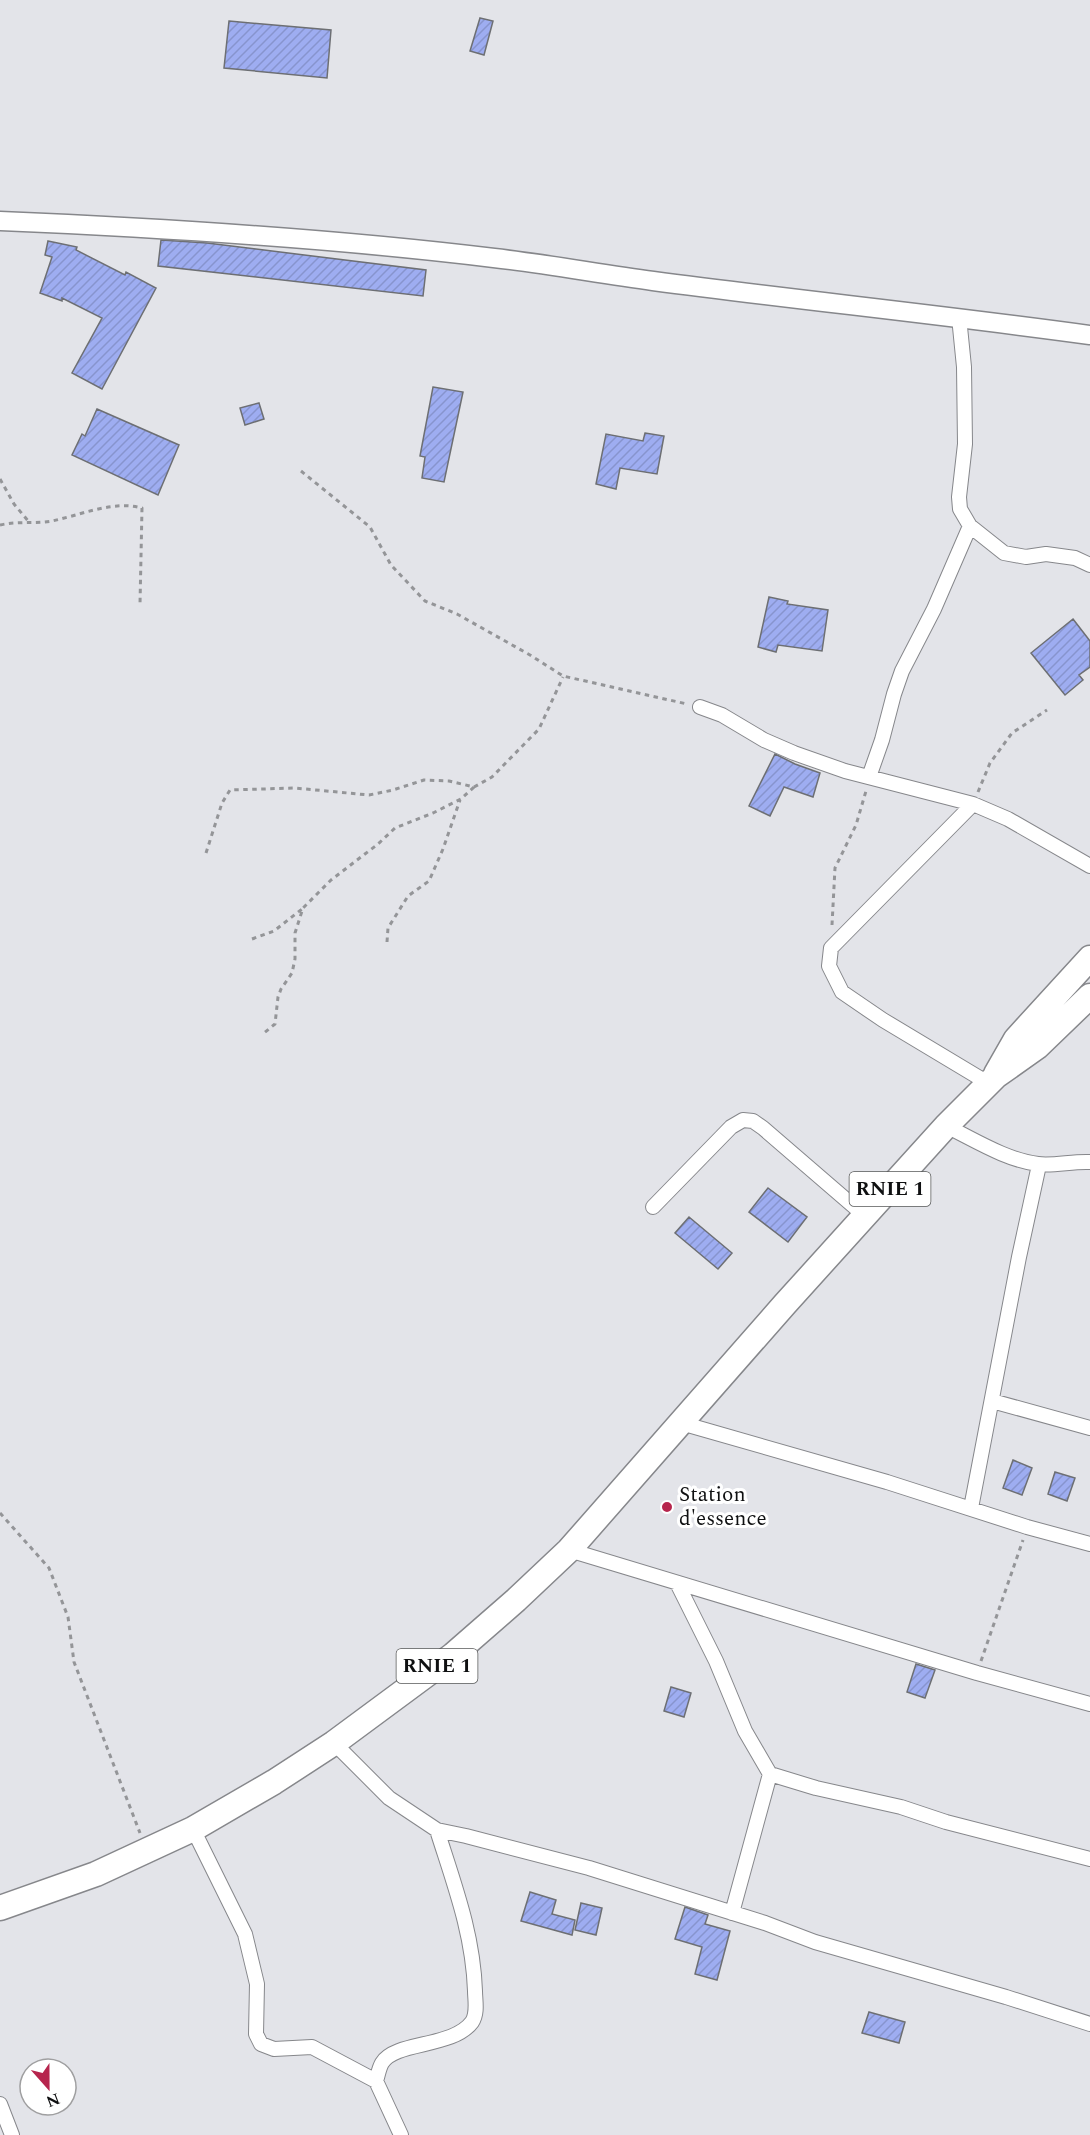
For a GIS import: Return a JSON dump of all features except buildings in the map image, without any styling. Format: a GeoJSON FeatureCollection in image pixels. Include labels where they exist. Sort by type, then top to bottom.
{"type":"FeatureCollection","features":[{"type":"Feature","properties":{"kind":"highway","name":"RNIE 1"},"geometry":{"type":"LineString","coordinates":[[992,1079],[1016,1039],[1090,958]]}},
{"type":"Feature","properties":{"kind":"highway","name":"RNIE 1"},"geometry":{"type":"LineString","coordinates":[[0,1908],[96,1874],[193,1829],[274,1782],[334,1743],[453,1654],[516,1600],[569,1550],[946,1126],[992,1079],[1037,1047],[1090,996]]}},
{"type":"Feature","properties":{"kind":"street"},"geometry":{"type":"LineString","coordinates":[[0,221],[128,226],[345,242],[496,258],[664,282],[1090,335]]}},
{"type":"Feature","properties":{"kind":"street"},"geometry":{"type":"LineString","coordinates":[[959,317],[964,367],[965,434],[960,509],[970,526],[1005,553],[1026,557],[1046,554],[1075,558],[1090,565]]}},
{"type":"Feature","properties":{"kind":"street"},"geometry":{"type":"LineString","coordinates":[[869,777],[902,671],[934,609],[970,526]]}},
{"type":"Feature","properties":{"kind":"street"},"geometry":{"type":"LineString","coordinates":[[700,707],[722,715],[764,740],[794,753],[869,777],[973,804],[1008,819],[1090,866]]}},
{"type":"Feature","properties":{"kind":"street"},"geometry":{"type":"LineString","coordinates":[[973,804],[831,948],[829,966],[842,992],[883,1020],[992,1079]]}},
{"type":"Feature","properties":{"kind":"street"},"geometry":{"type":"LineString","coordinates":[[653,1206],[731,1127],[743,1120],[753,1121],[763,1128],[865,1216]]}},
{"type":"Feature","properties":{"kind":"street"},"geometry":{"type":"LineString","coordinates":[[946,1126],[1010,1157],[1039,1165],[1075,1161],[1090,1162]]}},
{"type":"Feature","properties":{"kind":"street"},"geometry":{"type":"LineString","coordinates":[[971,1508],[1039,1165]]}},
{"type":"Feature","properties":{"kind":"street"},"geometry":{"type":"LineString","coordinates":[[992,1401],[1090,1428]]}},
{"type":"Feature","properties":{"kind":"street"},"geometry":{"type":"LineString","coordinates":[[681,1423],[1090,1544]]}},
{"type":"Feature","properties":{"kind":"street"},"geometry":{"type":"LineString","coordinates":[[569,1550],[1090,1704]]}},
{"type":"Feature","properties":{"kind":"street"},"geometry":{"type":"LineString","coordinates":[[677,1583],[716,1661],[745,1731],[770,1774],[1090,1859]]}},
{"type":"Feature","properties":{"kind":"street"},"geometry":{"type":"LineString","coordinates":[[334,1743],[389,1798],[437,1830],[589,1868],[815,1942],[1006,1997],[1090,2024]]}},
{"type":"Feature","properties":{"kind":"street"},"geometry":{"type":"LineString","coordinates":[[732,1913],[770,1774]]}},
{"type":"Feature","properties":{"kind":"street"},"geometry":{"type":"LineString","coordinates":[[193,1829],[245,1934],[257,1984],[256,2034],[261,2044],[274,2049],[312,2047],[376,2081],[401,2135]]}},
{"type":"Feature","properties":{"kind":"street"},"geometry":{"type":"LineString","coordinates":[[376,2081],[382,2063],[390,2054],[456,2035],[472,2022],[476,2012],[474,1967],[465,1918],[437,1830]]}},
{"type":"Feature","properties":{"kind":"street"},"geometry":{"type":"LineString","coordinates":[[0,2104],[12,2135]]}},
{"type":"Feature","properties":{"kind":"path"},"geometry":{"type":"LineString","coordinates":[[301,471],[370,527],[391,565],[425,601],[457,614],[563,676],[700,707]]}},
{"type":"Feature","properties":{"kind":"path"},"geometry":{"type":"LineString","coordinates":[[0,479],[14,504],[29,523]]}},
{"type":"Feature","properties":{"kind":"path"},"geometry":{"type":"LineString","coordinates":[[0,525],[51,521],[112,507],[142,508],[140,604]]}},
{"type":"Feature","properties":{"kind":"path"},"geometry":{"type":"LineString","coordinates":[[252,939],[274,931],[303,908],[331,880],[395,828],[461,799],[474,787],[492,777],[539,729],[563,676]]}},
{"type":"Feature","properties":{"kind":"path"},"geometry":{"type":"LineString","coordinates":[[973,804],[990,763],[1012,733],[1047,711]]}},
{"type":"Feature","properties":{"kind":"path"},"geometry":{"type":"LineString","coordinates":[[831,948],[835,868],[856,825],[869,777]]}},
{"type":"Feature","properties":{"kind":"path"},"geometry":{"type":"LineString","coordinates":[[206,853],[222,803],[230,790],[295,788],[369,795],[423,780],[449,780],[474,787]]}},
{"type":"Feature","properties":{"kind":"path"},"geometry":{"type":"LineString","coordinates":[[387,942],[388,928],[408,896],[429,881],[461,799]]}},
{"type":"Feature","properties":{"kind":"path"},"geometry":{"type":"LineString","coordinates":[[264,1033],[275,1024],[278,997],[292,973],[295,959],[295,933],[303,908]]}},
{"type":"Feature","properties":{"kind":"path"},"geometry":{"type":"LineString","coordinates":[[0,1514],[49,1568],[68,1617],[74,1662],[147,1851]]}},
{"type":"Feature","properties":{"kind":"path"},"geometry":{"type":"LineString","coordinates":[[977,1672],[1027,1527]]}},
{"type":"Feature","properties":{"kind":"place","name":"Station d'essence"},"geometry":{"type":"Point","coordinates":[667,1507]}}]}
